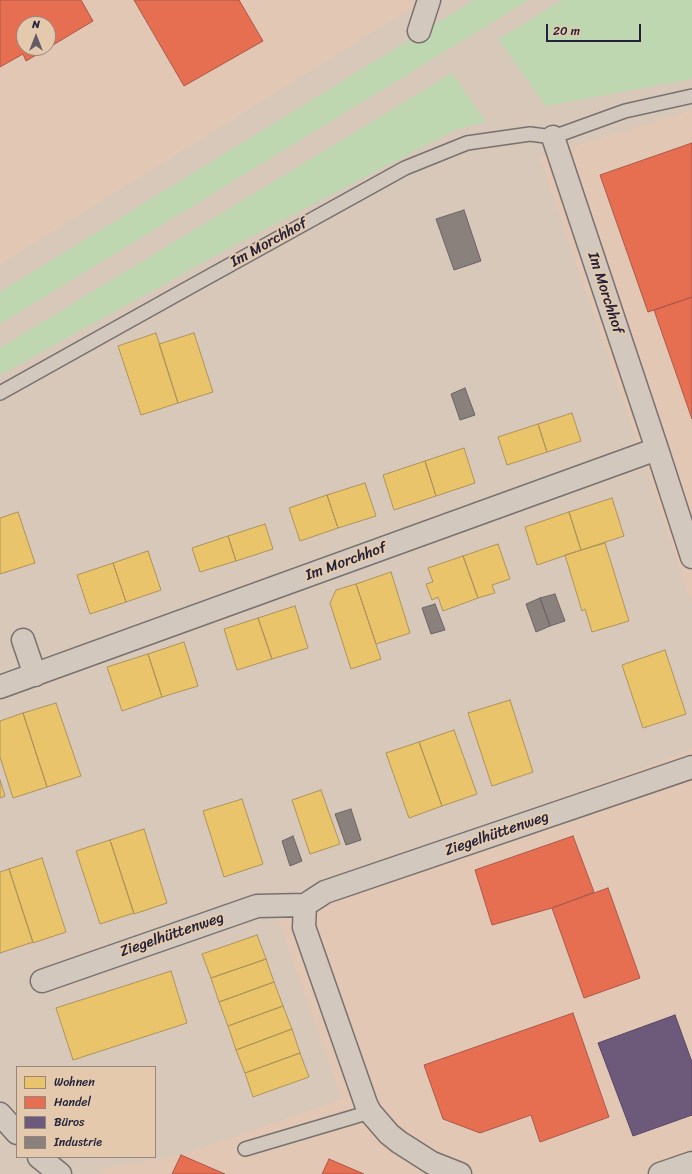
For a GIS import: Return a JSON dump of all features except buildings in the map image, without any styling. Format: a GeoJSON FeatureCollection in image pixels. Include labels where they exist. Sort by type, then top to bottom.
{"type":"FeatureCollection","features":[{"type":"Feature","properties":{"kind":"street"},"geometry":{"type":"LineString","coordinates":[[419,31],[429,0]]}},
{"type":"Feature","properties":{"kind":"street","name":"Im Morchhof"},"geometry":{"type":"LineString","coordinates":[[553,137],[692,557]]}},
{"type":"Feature","properties":{"kind":"street","name":"Im Morchhof"},"geometry":{"type":"LineString","coordinates":[[0,687],[657,449]]}},
{"type":"Feature","properties":{"kind":"street"},"geometry":{"type":"LineString","coordinates":[[23,640],[35,675]]}},
{"type":"Feature","properties":{"kind":"street","name":"Ziegelhüttenweg"},"geometry":{"type":"LineString","coordinates":[[42,981],[257,906],[305,905],[325,892],[692,767]]}},
{"type":"Feature","properties":{"kind":"street"},"geometry":{"type":"LineString","coordinates":[[305,905],[304,927],[370,1112],[389,1134],[399,1142],[432,1163],[460,1174]]}},
{"type":"Feature","properties":{"kind":"street"},"geometry":{"type":"LineString","coordinates":[[0,1114],[16,1132]]}},
{"type":"Feature","properties":{"kind":"street"},"geometry":{"type":"LineString","coordinates":[[40,1158],[60,1174]]}},
{"type":"Feature","properties":{"kind":"street"},"geometry":{"type":"LineString","coordinates":[[660,1174],[692,1163]]}},
{"type":"Feature","properties":{"kind":"lane","name":"Im Morchhof"},"geometry":{"type":"LineString","coordinates":[[0,393],[405,168],[467,144],[530,134],[553,137],[625,111],[692,96]]}},
{"type":"Feature","properties":{"kind":"lane"},"geometry":{"type":"LineString","coordinates":[[245,1148],[370,1112]]}},
{"type":"Feature","properties":{"kind":"shaded area"},"geometry":{"type":"Polygon","coordinates":[[[0,0],[411,0],[415,6],[0,264],[0,0]]]}},
{"type":"Feature","properties":{"kind":"shaded area"},"geometry":{"type":"Polygon","coordinates":[[[692,110],[692,604],[540,157],[692,110]]]}},
{"type":"Feature","properties":{"kind":"shaded area"},"geometry":{"type":"Polygon","coordinates":[[[692,749],[692,1174],[104,1174],[98,1169],[181,1155],[342,1099],[272,901],[457,837],[692,749]]]}},
{"type":"Feature","properties":{"kind":"green space"},"geometry":{"type":"Polygon","coordinates":[[[474,0],[529,0],[0,324],[0,292],[474,0]]]}},
{"type":"Feature","properties":{"kind":"green space"},"geometry":{"type":"Polygon","coordinates":[[[563,0],[692,0],[692,79],[546,106],[498,39],[563,0]]]}},
{"type":"Feature","properties":{"kind":"green space"},"geometry":{"type":"Polygon","coordinates":[[[452,73],[486,122],[457,129],[233,246],[0,375],[0,348],[452,73]]]}}]}
